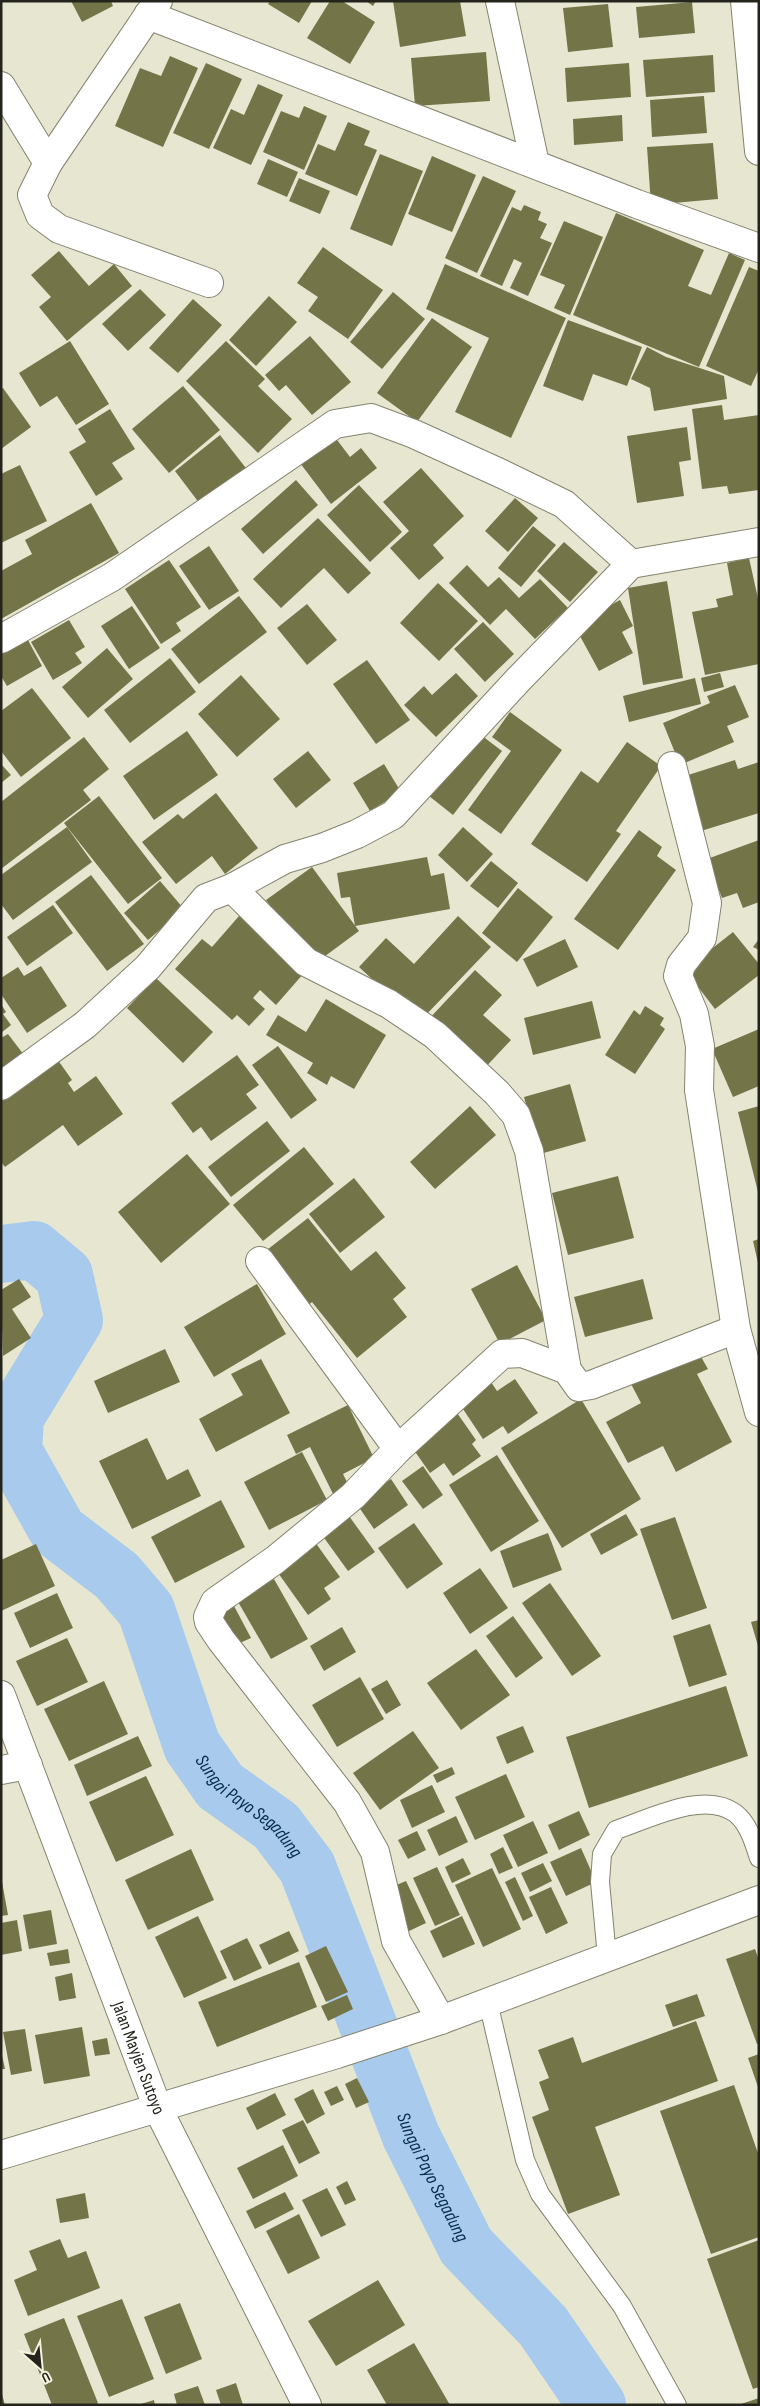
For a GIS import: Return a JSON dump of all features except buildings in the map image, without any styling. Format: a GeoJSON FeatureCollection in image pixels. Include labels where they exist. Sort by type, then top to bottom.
{"type":"FeatureCollection","features":[{"type":"Feature","properties":{"kind":"street"},"geometry":{"type":"LineString","coordinates":[[500,1],[535,164]]}},
{"type":"Feature","properties":{"kind":"street"},"geometry":{"type":"LineString","coordinates":[[745,1],[759,151]]}},
{"type":"Feature","properties":{"kind":"street"},"geometry":{"type":"LineString","coordinates":[[209,282],[59,229],[40,215],[32,195],[48,163],[153,8],[535,164],[759,248]]}},
{"type":"Feature","properties":{"kind":"street"},"geometry":{"type":"LineString","coordinates":[[1,86],[48,163]]}},
{"type":"Feature","properties":{"kind":"street"},"geometry":{"type":"LineString","coordinates":[[1,639],[112,577],[335,424],[371,418],[423,438],[564,504],[631,564]]}},
{"type":"Feature","properties":{"kind":"street"},"geometry":{"type":"LineString","coordinates":[[1,1086],[85,1025],[148,967],[206,898],[232,888],[286,859],[322,848],[357,834],[393,815],[518,680],[631,564],[759,542]]}},
{"type":"Feature","properties":{"kind":"street"},"geometry":{"type":"LineString","coordinates":[[672,766],[707,903],[702,938],[681,965],[678,976],[694,1014],[700,1046],[699,1090],[736,1329],[759,1412]]}},
{"type":"Feature","properties":{"kind":"street"},"geometry":{"type":"LineString","coordinates":[[232,888],[306,962],[389,1004],[435,1035],[497,1093],[516,1115],[529,1151],[567,1370],[579,1387],[591,1385],[736,1329]]}},
{"type":"Feature","properties":{"kind":"street"},"geometry":{"type":"LineString","coordinates":[[260,1261],[398,1449]]}},
{"type":"Feature","properties":{"kind":"street"},"geometry":{"type":"LineString","coordinates":[[441,2020],[396,1941],[375,1852],[347,1802],[221,1640],[209,1622],[208,1617],[215,1602],[275,1560],[346,1502],[398,1449],[502,1354],[522,1353],[567,1370]]}},
{"type":"Feature","properties":{"kind":"street","name":"Jalan Mayjen Sutoyo"},"geometry":{"type":"LineString","coordinates":[[1,1695],[158,2109],[302,2402]]}},
{"type":"Feature","properties":{"kind":"street"},"geometry":{"type":"LineString","coordinates":[[1,1770],[28,1765]]}},
{"type":"Feature","properties":{"kind":"street"},"geometry":{"type":"LineString","coordinates":[[1,2155],[338,2054],[441,2020],[759,1900]]}},
{"type":"Feature","properties":{"kind":"lane"},"geometry":{"type":"LineString","coordinates":[[607,1957],[600,1882],[602,1854],[616,1830],[693,1804],[712,1804],[735,1814],[751,1834],[759,1858]]}},
{"type":"Feature","properties":{"kind":"lane"},"geometry":{"type":"LineString","coordinates":[[488,2002],[525,2160],[540,2194],[622,2306],[677,2405]]}},
{"type":"Feature","properties":{"kind":"waterway","name":"Sungai Payo Segadung"},"geometry":{"type":"LineString","coordinates":[[1,1254],[34,1250],[64,1275],[74,1320],[15,1417],[13,1451],[58,1531],[117,1576],[146,1610],[192,1746],[220,1786],[276,1826],[307,1867],[411,2136],[466,2246],[543,2326],[597,2405]]}}]}
